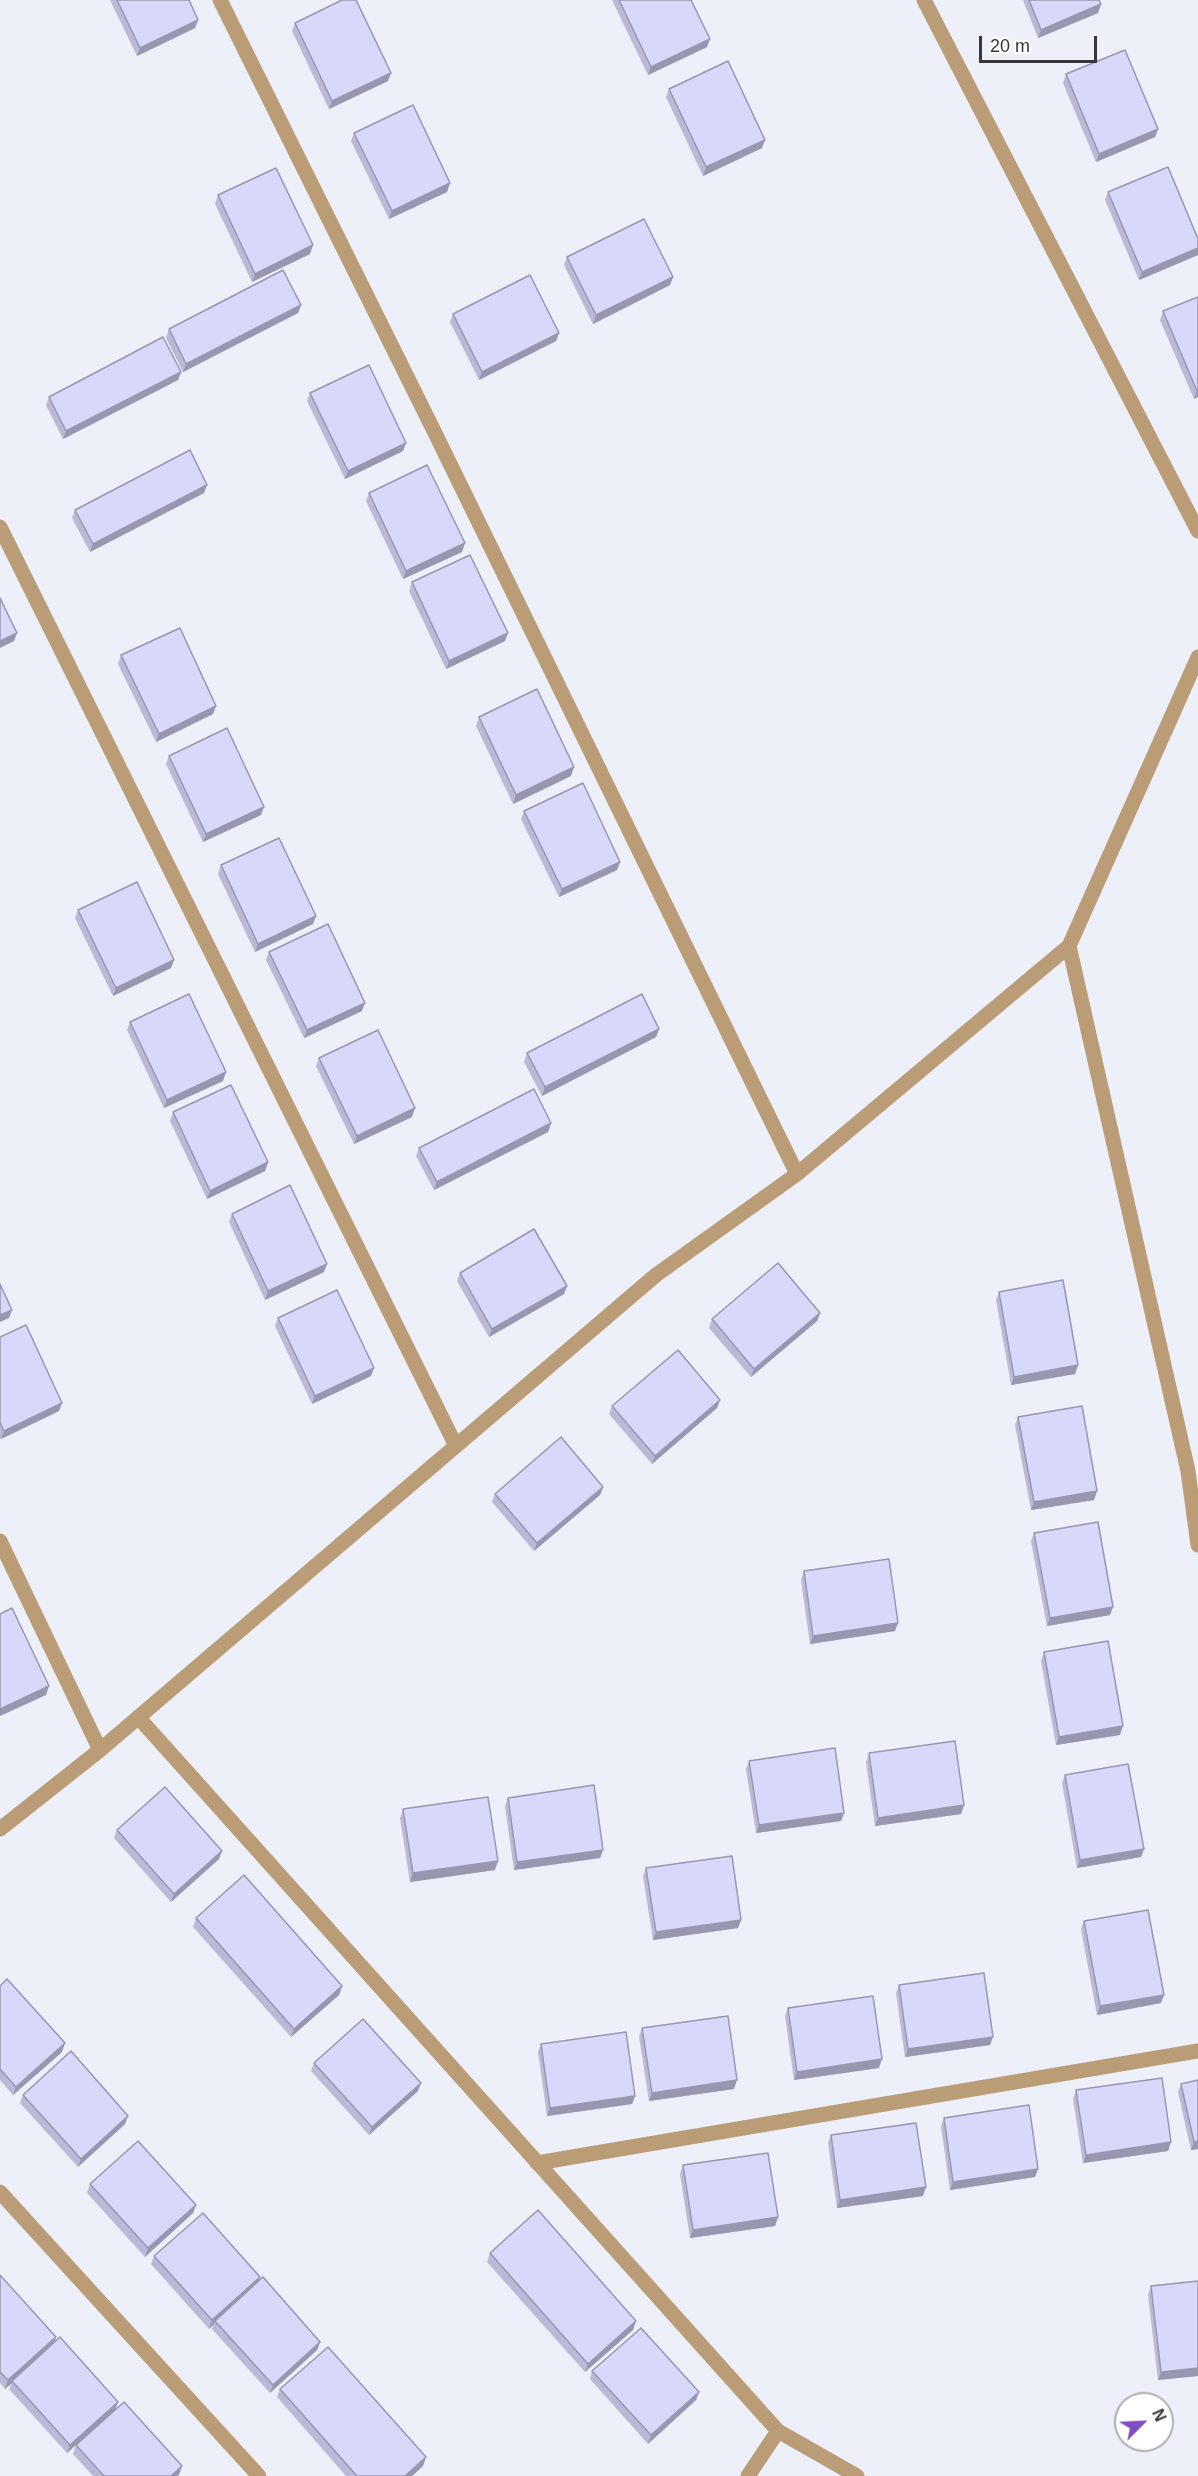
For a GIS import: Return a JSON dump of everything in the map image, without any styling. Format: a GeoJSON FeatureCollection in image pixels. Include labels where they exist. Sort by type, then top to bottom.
{"type":"FeatureCollection","features":[{"type":"Feature","properties":{"kind":"street"},"geometry":{"type":"LineString","coordinates":[[220,0],[435,433],[797,1174]]}},
{"type":"Feature","properties":{"kind":"street"},"geometry":{"type":"LineString","coordinates":[[924,0],[1108,361],[1198,531]]}},
{"type":"Feature","properties":{"kind":"street"},"geometry":{"type":"LineString","coordinates":[[0,527],[456,1446]]}},
{"type":"Feature","properties":{"kind":"street"},"geometry":{"type":"LineString","coordinates":[[0,1829],[100,1750],[656,1275],[797,1174],[1069,946],[1198,657]]}},
{"type":"Feature","properties":{"kind":"street"},"geometry":{"type":"LineString","coordinates":[[1069,946],[1193,1472],[1198,1545]]}},
{"type":"Feature","properties":{"kind":"street"},"geometry":{"type":"LineString","coordinates":[[0,1541],[100,1750]]}},
{"type":"Feature","properties":{"kind":"street"},"geometry":{"type":"LineString","coordinates":[[138,1717],[778,2431],[857,2476]]}},
{"type":"Feature","properties":{"kind":"street"},"geometry":{"type":"LineString","coordinates":[[537,2163],[1198,2051]]}},
{"type":"Feature","properties":{"kind":"street"},"geometry":{"type":"LineString","coordinates":[[0,2192],[259,2476]]}},
{"type":"Feature","properties":{"kind":"street"},"geometry":{"type":"LineString","coordinates":[[748,2476],[778,2431]]}},
{"type":"Feature","properties":{"kind":"building"},"geometry":{"type":"Polygon","coordinates":[[[117,0],[189,0],[198,20],[140,48],[117,0]]]}},
{"type":"Feature","properties":{"kind":"building"},"geometry":{"type":"Polygon","coordinates":[[[342,0],[356,0],[391,73],[332,101],[295,23],[342,0]]]}},
{"type":"Feature","properties":{"kind":"building"},"geometry":{"type":"Polygon","coordinates":[[[619,0],[691,0],[710,39],[651,67],[619,0]]]}},
{"type":"Feature","properties":{"kind":"building"},"geometry":{"type":"Polygon","coordinates":[[[1029,0],[1099,0],[1101,4],[1041,30],[1029,0]]]}},
{"type":"Feature","properties":{"kind":"building"},"geometry":{"type":"Polygon","coordinates":[[[1125,50],[1158,129],[1099,154],[1066,74],[1125,50]]]}},
{"type":"Feature","properties":{"kind":"building"},"geometry":{"type":"Polygon","coordinates":[[[728,61],[765,140],[706,167],[669,89],[728,61]]]}},
{"type":"Feature","properties":{"kind":"building"},"geometry":{"type":"Polygon","coordinates":[[[413,105],[450,183],[392,211],[354,133],[413,105]]]}},
{"type":"Feature","properties":{"kind":"building"},"geometry":{"type":"Polygon","coordinates":[[[1168,167],[1198,239],[1198,248],[1142,272],[1108,192],[1168,167]]]}},
{"type":"Feature","properties":{"kind":"building"},"geometry":{"type":"Polygon","coordinates":[[[276,168],[313,245],[255,274],[218,195],[276,168]]]}},
{"type":"Feature","properties":{"kind":"building"},"geometry":{"type":"Polygon","coordinates":[[[644,219],[673,277],[596,315],[567,257],[644,219]]]}},
{"type":"Feature","properties":{"kind":"building"},"geometry":{"type":"Polygon","coordinates":[[[283,270],[301,305],[186,364],[169,329],[283,270]]]}},
{"type":"Feature","properties":{"kind":"building"},"geometry":{"type":"Polygon","coordinates":[[[530,275],[559,333],[482,372],[453,314],[530,275]]]}},
{"type":"Feature","properties":{"kind":"building"},"geometry":{"type":"Polygon","coordinates":[[[1198,297],[1198,390],[1197,391],[1163,311],[1198,297]]]}},
{"type":"Feature","properties":{"kind":"building"},"geometry":{"type":"Polygon","coordinates":[[[163,337],[181,372],[66,431],[49,397],[163,337]]]}},
{"type":"Feature","properties":{"kind":"building"},"geometry":{"type":"Polygon","coordinates":[[[369,365],[406,443],[348,471],[310,393],[369,365]]]}},
{"type":"Feature","properties":{"kind":"building"},"geometry":{"type":"Polygon","coordinates":[[[190,450],[207,485],[93,544],[75,510],[190,450]]]}},
{"type":"Feature","properties":{"kind":"building"},"geometry":{"type":"Polygon","coordinates":[[[427,465],[465,543],[406,571],[369,493],[427,465]]]}},
{"type":"Feature","properties":{"kind":"building"},"geometry":{"type":"Polygon","coordinates":[[[470,555],[508,633],[449,661],[412,582],[470,555]]]}},
{"type":"Feature","properties":{"kind":"building"},"geometry":{"type":"Polygon","coordinates":[[[0,598],[17,633],[0,641],[0,598]]]}},
{"type":"Feature","properties":{"kind":"building"},"geometry":{"type":"Polygon","coordinates":[[[180,628],[216,706],[159,734],[121,655],[180,628]]]}},
{"type":"Feature","properties":{"kind":"building"},"geometry":{"type":"Polygon","coordinates":[[[537,689],[574,767],[516,795],[479,717],[537,689]]]}},
{"type":"Feature","properties":{"kind":"building"},"geometry":{"type":"Polygon","coordinates":[[[227,728],[264,807],[206,834],[169,756],[227,728]]]}},
{"type":"Feature","properties":{"kind":"building"},"geometry":{"type":"Polygon","coordinates":[[[583,783],[620,862],[562,889],[524,811],[583,783]]]}},
{"type":"Feature","properties":{"kind":"building"},"geometry":{"type":"Polygon","coordinates":[[[279,838],[316,916],[258,944],[221,865],[279,838]]]}},
{"type":"Feature","properties":{"kind":"building"},"geometry":{"type":"Polygon","coordinates":[[[137,882],[174,960],[116,988],[78,910],[137,882]]]}},
{"type":"Feature","properties":{"kind":"building"},"geometry":{"type":"Polygon","coordinates":[[[328,924],[365,1003],[307,1030],[269,952],[328,924]]]}},
{"type":"Feature","properties":{"kind":"building"},"geometry":{"type":"Polygon","coordinates":[[[189,994],[226,1072],[167,1100],[130,1022],[189,994]]]}},
{"type":"Feature","properties":{"kind":"building"},"geometry":{"type":"Polygon","coordinates":[[[642,994],[659,1029],[545,1087],[527,1053],[642,994]]]}},
{"type":"Feature","properties":{"kind":"building"},"geometry":{"type":"Polygon","coordinates":[[[378,1030],[415,1108],[357,1136],[319,1058],[378,1030]]]}},
{"type":"Feature","properties":{"kind":"building"},"geometry":{"type":"Polygon","coordinates":[[[231,1085],[268,1162],[210,1191],[173,1112],[231,1085]]]}},
{"type":"Feature","properties":{"kind":"building"},"geometry":{"type":"Polygon","coordinates":[[[534,1089],[551,1123],[437,1182],[419,1148],[534,1089]]]}},
{"type":"Feature","properties":{"kind":"building"},"geometry":{"type":"Polygon","coordinates":[[[290,1185],[327,1264],[268,1291],[232,1214],[290,1185]]]}},
{"type":"Feature","properties":{"kind":"building"},"geometry":{"type":"Polygon","coordinates":[[[534,1229],[567,1286],[492,1329],[460,1273],[534,1229]]]}},
{"type":"Feature","properties":{"kind":"building"},"geometry":{"type":"Polygon","coordinates":[[[778,1263],[820,1313],[754,1369],[712,1319],[778,1263]]]}},
{"type":"Feature","properties":{"kind":"building"},"geometry":{"type":"Polygon","coordinates":[[[1063,1280],[1078,1365],[1014,1377],[999,1292],[1063,1280]]]}},
{"type":"Feature","properties":{"kind":"building"},"geometry":{"type":"Polygon","coordinates":[[[0,1284],[12,1310],[0,1315],[0,1284]]]}},
{"type":"Feature","properties":{"kind":"building"},"geometry":{"type":"Polygon","coordinates":[[[337,1290],[374,1368],[315,1396],[278,1318],[337,1290]]]}},
{"type":"Feature","properties":{"kind":"building"},"geometry":{"type":"Polygon","coordinates":[[[26,1325],[62,1403],[4,1431],[0,1423],[0,1337],[26,1325]]]}},
{"type":"Feature","properties":{"kind":"building"},"geometry":{"type":"Polygon","coordinates":[[[678,1350],[720,1400],[655,1456],[612,1406],[678,1350]]]}},
{"type":"Feature","properties":{"kind":"building"},"geometry":{"type":"Polygon","coordinates":[[[1082,1406],[1097,1491],[1034,1502],[1018,1417],[1082,1406]]]}},
{"type":"Feature","properties":{"kind":"building"},"geometry":{"type":"Polygon","coordinates":[[[561,1437],[603,1487],[537,1543],[495,1494],[561,1437]]]}},
{"type":"Feature","properties":{"kind":"building"},"geometry":{"type":"Polygon","coordinates":[[[1098,1522],[1113,1607],[1050,1618],[1034,1533],[1098,1522]]]}},
{"type":"Feature","properties":{"kind":"building"},"geometry":{"type":"Polygon","coordinates":[[[889,1559],[898,1623],[813,1636],[804,1571],[889,1559]]]}},
{"type":"Feature","properties":{"kind":"building"},"geometry":{"type":"Polygon","coordinates":[[[12,1608],[49,1686],[0,1709],[0,1614],[12,1608]]]}},
{"type":"Feature","properties":{"kind":"building"},"geometry":{"type":"Polygon","coordinates":[[[1108,1641],[1123,1726],[1059,1737],[1044,1652],[1108,1641]]]}},
{"type":"Feature","properties":{"kind":"building"},"geometry":{"type":"Polygon","coordinates":[[[955,1741],[964,1805],[878,1818],[869,1753],[955,1741]]]}},
{"type":"Feature","properties":{"kind":"building"},"geometry":{"type":"Polygon","coordinates":[[[835,1748],[844,1813],[759,1825],[749,1761],[835,1748]]]}},
{"type":"Feature","properties":{"kind":"building"},"geometry":{"type":"Polygon","coordinates":[[[1128,1764],[1144,1849],[1080,1860],[1065,1775],[1128,1764]]]}},
{"type":"Feature","properties":{"kind":"building"},"geometry":{"type":"Polygon","coordinates":[[[594,1785],[603,1850],[517,1862],[508,1798],[594,1785]]]}},
{"type":"Feature","properties":{"kind":"building"},"geometry":{"type":"Polygon","coordinates":[[[165,1787],[222,1851],[174,1894],[117,1830],[165,1787]]]}},
{"type":"Feature","properties":{"kind":"building"},"geometry":{"type":"Polygon","coordinates":[[[488,1797],[498,1861],[413,1873],[403,1809],[488,1797]]]}},
{"type":"Feature","properties":{"kind":"building"},"geometry":{"type":"Polygon","coordinates":[[[732,1856],[741,1920],[656,1932],[646,1868],[732,1856]]]}},
{"type":"Feature","properties":{"kind":"building"},"geometry":{"type":"Polygon","coordinates":[[[244,1875],[342,1986],[294,2029],[196,1918],[244,1875]]]}},
{"type":"Feature","properties":{"kind":"building"},"geometry":{"type":"Polygon","coordinates":[[[1148,1910],[1164,1995],[1100,2006],[1084,1921],[1148,1910]]]}},
{"type":"Feature","properties":{"kind":"building"},"geometry":{"type":"Polygon","coordinates":[[[984,1973],[993,2037],[908,2049],[899,1985],[984,1973]]]}},
{"type":"Feature","properties":{"kind":"building"},"geometry":{"type":"Polygon","coordinates":[[[7,1979],[65,2043],[16,2087],[0,2069],[0,1986],[7,1979]]]}},
{"type":"Feature","properties":{"kind":"building"},"geometry":{"type":"Polygon","coordinates":[[[873,1996],[882,2059],[797,2072],[788,2008],[873,1996]]]}},
{"type":"Feature","properties":{"kind":"building"},"geometry":{"type":"Polygon","coordinates":[[[728,2016],[737,2080],[652,2093],[642,2028],[728,2016]]]}},
{"type":"Feature","properties":{"kind":"building"},"geometry":{"type":"Polygon","coordinates":[[[363,2019],[421,2083],[372,2127],[314,2063],[363,2019]]]}},
{"type":"Feature","properties":{"kind":"building"},"geometry":{"type":"Polygon","coordinates":[[[626,2032],[635,2096],[550,2108],[541,2044],[626,2032]]]}},
{"type":"Feature","properties":{"kind":"building"},"geometry":{"type":"Polygon","coordinates":[[[71,2051],[128,2116],[81,2159],[23,2095],[71,2051]]]}},
{"type":"Feature","properties":{"kind":"building"},"geometry":{"type":"Polygon","coordinates":[[[1162,2078],[1171,2142],[1086,2155],[1076,2090],[1162,2078]]]}},
{"type":"Feature","properties":{"kind":"building"},"geometry":{"type":"Polygon","coordinates":[[[1198,2080],[1198,2141],[1194,2142],[1181,2084],[1198,2080]]]}},
{"type":"Feature","properties":{"kind":"building"},"geometry":{"type":"Polygon","coordinates":[[[1029,2105],[1038,2169],[953,2182],[944,2118],[1029,2105]]]}},
{"type":"Feature","properties":{"kind":"building"},"geometry":{"type":"Polygon","coordinates":[[[916,2123],[926,2187],[840,2200],[831,2135],[916,2123]]]}},
{"type":"Feature","properties":{"kind":"building"},"geometry":{"type":"Polygon","coordinates":[[[138,2141],[196,2205],[148,2248],[90,2184],[138,2141]]]}},
{"type":"Feature","properties":{"kind":"building"},"geometry":{"type":"Polygon","coordinates":[[[768,2153],[778,2217],[693,2230],[683,2165],[768,2153]]]}},
{"type":"Feature","properties":{"kind":"building"},"geometry":{"type":"Polygon","coordinates":[[[538,2210],[636,2321],[588,2364],[490,2253],[538,2210]]]}},
{"type":"Feature","properties":{"kind":"building"},"geometry":{"type":"Polygon","coordinates":[[[203,2213],[260,2277],[212,2320],[154,2256],[203,2213]]]}},
{"type":"Feature","properties":{"kind":"building"},"geometry":{"type":"Polygon","coordinates":[[[0,2275],[56,2337],[8,2380],[0,2372],[0,2275]]]}},
{"type":"Feature","properties":{"kind":"building"},"geometry":{"type":"Polygon","coordinates":[[[263,2277],[320,2342],[273,2385],[215,2321],[263,2277]]]}},
{"type":"Feature","properties":{"kind":"building"},"geometry":{"type":"Polygon","coordinates":[[[1198,2281],[1198,2368],[1161,2372],[1151,2286],[1198,2281]]]}},
{"type":"Feature","properties":{"kind":"building"},"geometry":{"type":"Polygon","coordinates":[[[641,2328],[699,2392],[651,2435],[592,2371],[641,2328]]]}},
{"type":"Feature","properties":{"kind":"building"},"geometry":{"type":"Polygon","coordinates":[[[60,2337],[118,2402],[70,2445],[12,2381],[60,2337]]]}},
{"type":"Feature","properties":{"kind":"building"},"geometry":{"type":"Polygon","coordinates":[[[328,2347],[426,2457],[405,2476],[357,2476],[280,2389],[328,2347]]]}},
{"type":"Feature","properties":{"kind":"building"},"geometry":{"type":"Polygon","coordinates":[[[124,2402],[182,2466],[171,2476],[104,2476],[76,2445],[124,2402]]]}}]}
